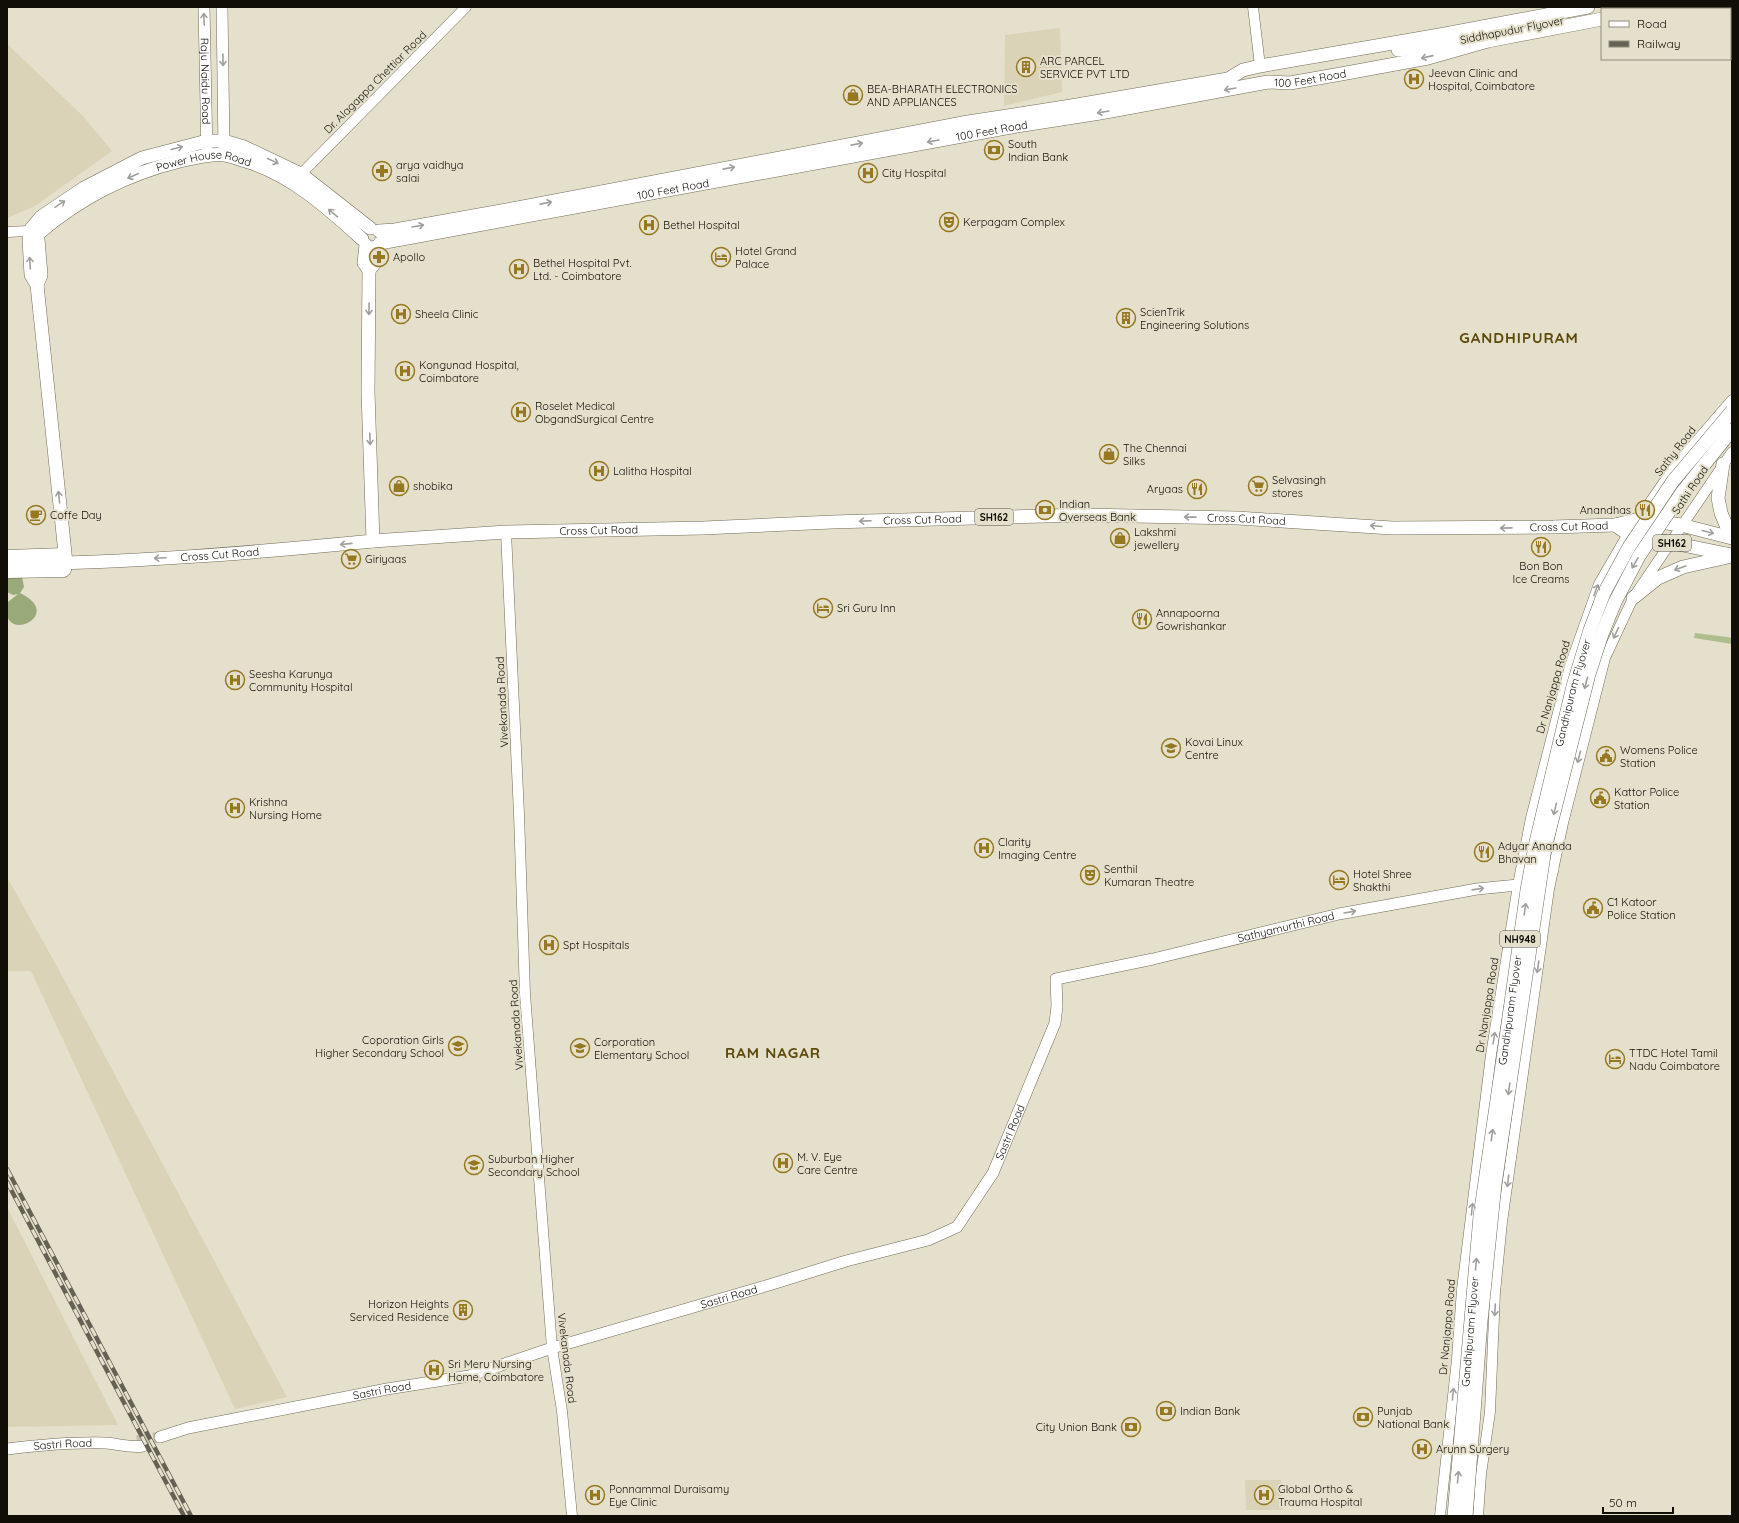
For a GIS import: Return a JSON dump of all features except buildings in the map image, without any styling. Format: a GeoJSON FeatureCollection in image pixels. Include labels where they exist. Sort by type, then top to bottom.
{"type":"FeatureCollection","features":[{"type":"Feature","properties":{"kind":"main road","name":"Raju Naidu Road"},"geometry":{"type":"LineString","coordinates":[[204,7],[208,156]]}},
{"type":"Feature","properties":{"kind":"main road","name":"Raju Naidu Road"},"geometry":{"type":"LineString","coordinates":[[222,7],[225,155]]}},
{"type":"Feature","properties":{"kind":"main road","name":"100 Feet Road"},"geometry":{"type":"LineString","coordinates":[[372,239],[995,130],[1264,74],[1445,34],[1588,7]]}},
{"type":"Feature","properties":{"kind":"main road","name":"Siddhapudur Flyover"},"geometry":{"type":"LineString","coordinates":[[1264,74],[1402,49],[1421,48],[1601,11]]}},
{"type":"Feature","properties":{"kind":"main road","name":"100 Feet Road"},"geometry":{"type":"LineString","coordinates":[[372,239],[395,230],[968,122],[1228,79],[1243,70],[1264,74],[1290,83],[1428,58],[1488,41],[1601,19]]}},
{"type":"Feature","properties":{"kind":"main road","name":"Siddhapudur Flyover"},"geometry":{"type":"LineString","coordinates":[[1264,74],[1287,78],[1404,56],[1421,48]]}},
{"type":"Feature","properties":{"kind":"main road","name":"Power House Road"},"geometry":{"type":"LineString","coordinates":[[32,235],[42,217],[84,188],[142,158],[207,141],[224,142],[244,147],[301,174],[372,239]]}},
{"type":"Feature","properties":{"kind":"main road","name":"Power House Road"},"geometry":{"type":"LineString","coordinates":[[32,235],[88,196],[149,169],[208,156],[225,155],[267,169],[298,186],[333,213],[372,239]]}},
{"type":"Feature","properties":{"kind":"main road"},"geometry":{"type":"LineString","coordinates":[[32,235],[41,274],[37,285],[65,558]]}},
{"type":"Feature","properties":{"kind":"main road"},"geometry":{"type":"LineString","coordinates":[[372,239],[364,263],[369,270],[368,392],[373,541]]}},
{"type":"Feature","properties":{"kind":"main road","name":"Gandhipuram Flyover"},"geometry":{"type":"LineString","coordinates":[[1454,1516],[1480,1216],[1506,1032],[1535,846],[1574,686],[1590,630],[1604,593],[1629,547],[1673,481],[1732,411]]}},
{"type":"Feature","properties":{"kind":"main road","name":"Gandhipuram Flyover"},"geometry":{"type":"LineString","coordinates":[[1466,1516],[1481,1321],[1495,1184],[1545,848],[1589,674],[1602,634],[1615,602],[1639,556],[1683,491],[1732,430]]}},
{"type":"Feature","properties":{"kind":"main road"},"geometry":{"type":"LineString","coordinates":[[1722,464],[1718,498],[1720,514],[1731,538]]}},
{"type":"Feature","properties":{"kind":"main road","name":"Cross Cut Road"},"geometry":{"type":"LineString","coordinates":[[7,564],[37,564],[65,558],[212,556],[373,541],[506,532],[711,528],[840,521],[1083,515],[1231,518],[1392,528],[1485,528],[1615,525]]}},
{"type":"Feature","properties":{"kind":"main road","name":"SH162"},"geometry":{"type":"LineString","coordinates":[[1615,525],[1639,519],[1681,525],[1731,538]]}},
{"type":"Feature","properties":{"kind":"main road","name":"SH162"},"geometry":{"type":"LineString","coordinates":[[1615,525],[1628,534],[1732,556]]}},
{"type":"Feature","properties":{"kind":"main road"},"geometry":{"type":"LineString","coordinates":[[1633,598],[1658,578],[1683,567],[1732,556]]}},
{"type":"Feature","properties":{"kind":"main road","name":"Sathyamurthi Road"},"geometry":{"type":"LineString","coordinates":[[1056,979],[1153,959],[1339,914],[1477,889],[1518,885],[1553,870]]}},
{"type":"Feature","properties":{"kind":"main road","name":"Sastri Road"},"geometry":{"type":"LineString","coordinates":[[162,1439],[188,1428],[386,1389],[469,1376],[552,1348],[769,1286],[846,1261],[928,1240],[957,1227],[993,1172],[1038,1066],[1055,1023],[1058,1006],[1056,979]]}},
{"type":"Feature","properties":{"kind":"main road","name":"Sastri Road"},"geometry":{"type":"LineString","coordinates":[[7,1444],[52,1439],[109,1437],[140,1443],[135,1447],[107,1443],[52,1444],[7,1449]]}},
{"type":"Feature","properties":{"kind":"street","name":"Dr. Alagappa Chettiar Road"},"geometry":{"type":"LineString","coordinates":[[301,174],[466,7]]}},
{"type":"Feature","properties":{"kind":"street"},"geometry":{"type":"LineString","coordinates":[[1253,7],[1264,74]]}},
{"type":"Feature","properties":{"kind":"street"},"geometry":{"type":"LineString","coordinates":[[7,232],[32,235]]}},
{"type":"Feature","properties":{"kind":"street"},"geometry":{"type":"LineString","coordinates":[[7,239],[32,235]]}},
{"type":"Feature","properties":{"kind":"street","name":"Sathy Road"},"geometry":{"type":"LineString","coordinates":[[1639,519],[1676,465],[1732,400]]}},
{"type":"Feature","properties":{"kind":"street","name":"Sathi Road"},"geometry":{"type":"LineString","coordinates":[[1670,543],[1722,464],[1732,452]]}},
{"type":"Feature","properties":{"kind":"street","name":"Dr Nanjappa Road"},"geometry":{"type":"LineString","coordinates":[[1440,1516],[1457,1359],[1462,1289],[1479,1142],[1518,885],[1531,818],[1570,666],[1599,584],[1628,534],[1639,519]]}},
{"type":"Feature","properties":{"kind":"street","name":"Vivekanada Road"},"geometry":{"type":"LineString","coordinates":[[506,532],[525,994],[552,1348],[562,1411],[572,1516]]}},
{"type":"Feature","properties":{"kind":"street"},"geometry":{"type":"LineString","coordinates":[[1478,1516],[1481,1474],[1490,1412],[1496,1292],[1502,1222],[1549,889],[1571,792],[1605,658],[1633,598],[1670,543]]}},
{"type":"Feature","properties":{"kind":"street"},"geometry":{"type":"LineString","coordinates":[[7,554],[65,558],[66,570],[64,572],[7,572]]}},
{"type":"Feature","properties":{"kind":"shaded area","name":"ARC PARCEL SERVICE PVT LTD"},"geometry":{"type":"Polygon","coordinates":[[[1060,28],[1062,92],[1004,106],[1005,35],[1060,28]]]}},
{"type":"Feature","properties":{"kind":"shaded area"},"geometry":{"type":"Polygon","coordinates":[[[7,44],[83,116],[112,151],[35,206],[7,218],[7,44]]]}},
{"type":"Feature","properties":{"kind":"shaded area"},"geometry":{"type":"Polygon","coordinates":[[[7,877],[59,970],[287,1397],[235,1409],[31,971],[7,971],[7,877]]]}},
{"type":"Feature","properties":{"kind":"shaded area"},"geometry":{"type":"Polygon","coordinates":[[[7,1207],[10,1213],[118,1425],[7,1427],[7,1207]]]}},
{"type":"Feature","properties":{"kind":"shaded area","name":"Global Ortho & Trauma Hospital"},"geometry":{"type":"Polygon","coordinates":[[[1245,1480],[1281,1480],[1283,1510],[1246,1510],[1245,1480]]]}},
{"type":"Feature","properties":{"kind":"green space"},"geometry":{"type":"Polygon","coordinates":[[[7,576],[22,577],[24,587],[20,593],[32,601],[37,609],[36,616],[31,621],[16,625],[10,621],[7,614],[8,602],[18,594],[13,595],[7,592],[7,576]]]}},
{"type":"Feature","properties":{"kind":"green space"},"geometry":{"type":"Polygon","coordinates":[[[1695,633],[1732,638],[1732,644],[1694,638],[1695,633]]]}},
{"type":"Feature","properties":{"kind":"tunnel"},"geometry":{"type":"LineString","coordinates":[[137,1441],[160,1437]]}},
{"type":"Feature","properties":{"kind":"railway"},"geometry":{"type":"LineString","coordinates":[[7,1169],[191,1516]]}},
{"type":"Feature","properties":{"kind":"railway"},"geometry":{"type":"LineString","coordinates":[[7,1182],[184,1516]]}},
{"type":"Feature","properties":{"kind":"place","name":"ARC PARCEL SERVICE PVT LTD"},"geometry":{"type":"Point","coordinates":[1026,67]}},
{"type":"Feature","properties":{"kind":"place","name":"Jeevan Clinic and Hospital, Coimbatore"},"geometry":{"type":"Point","coordinates":[1414,79]}},
{"type":"Feature","properties":{"kind":"place","name":"BEA-BHARATH ELECTRONICS AND APPLIANCES"},"geometry":{"type":"Point","coordinates":[853,95]}},
{"type":"Feature","properties":{"kind":"place","name":"South Indian Bank"},"geometry":{"type":"Point","coordinates":[994,150]}},
{"type":"Feature","properties":{"kind":"place","name":"arya vaidhya salai"},"geometry":{"type":"Point","coordinates":[382,171]}},
{"type":"Feature","properties":{"kind":"place","name":"City Hospital"},"geometry":{"type":"Point","coordinates":[868,173]}},
{"type":"Feature","properties":{"kind":"place","name":"Kerpagam Complex"},"geometry":{"type":"Point","coordinates":[949,222]}},
{"type":"Feature","properties":{"kind":"place","name":"Bethel Hospital"},"geometry":{"type":"Point","coordinates":[649,225]}},
{"type":"Feature","properties":{"kind":"place","name":"Apollo"},"geometry":{"type":"Point","coordinates":[379,257]}},
{"type":"Feature","properties":{"kind":"place","name":"Hotel Grand Palace"},"geometry":{"type":"Point","coordinates":[721,257]}},
{"type":"Feature","properties":{"kind":"place","name":"Bethel Hospital Pvt. Ltd. - Coimbatore"},"geometry":{"type":"Point","coordinates":[519,269]}},
{"type":"Feature","properties":{"kind":"place","name":"Sheela Clinic"},"geometry":{"type":"Point","coordinates":[401,314]}},
{"type":"Feature","properties":{"kind":"place","name":"ScienTrik Engineering Solutions"},"geometry":{"type":"Point","coordinates":[1126,318]}},
{"type":"Feature","properties":{"kind":"place","name":"Kongunad Hospital, Coimbatore"},"geometry":{"type":"Point","coordinates":[405,371]}},
{"type":"Feature","properties":{"kind":"place","name":"Roselet Medical ObgandSurgical Centre"},"geometry":{"type":"Point","coordinates":[521,412]}},
{"type":"Feature","properties":{"kind":"place","name":"The Chennai Silks"},"geometry":{"type":"Point","coordinates":[1109,454]}},
{"type":"Feature","properties":{"kind":"place","name":"Lalitha Hospital"},"geometry":{"type":"Point","coordinates":[599,471]}},
{"type":"Feature","properties":{"kind":"place","name":"shobika"},"geometry":{"type":"Point","coordinates":[399,486]}},
{"type":"Feature","properties":{"kind":"place","name":"Selvasingh stores"},"geometry":{"type":"Point","coordinates":[1258,486]}},
{"type":"Feature","properties":{"kind":"place","name":"Aryaas"},"geometry":{"type":"Point","coordinates":[1197,489]}},
{"type":"Feature","properties":{"kind":"place","name":"Indian Overseas Bank"},"geometry":{"type":"Point","coordinates":[1045,510]}},
{"type":"Feature","properties":{"kind":"place","name":"Anandhas"},"geometry":{"type":"Point","coordinates":[1645,510]}},
{"type":"Feature","properties":{"kind":"place","name":"Coffe Day"},"geometry":{"type":"Point","coordinates":[36,515]}},
{"type":"Feature","properties":{"kind":"place","name":"Lakshmi jewellery"},"geometry":{"type":"Point","coordinates":[1120,538]}},
{"type":"Feature","properties":{"kind":"place","name":"Bon Bon Ice Creams"},"geometry":{"type":"Point","coordinates":[1541,547]}},
{"type":"Feature","properties":{"kind":"place","name":"Giriyaas"},"geometry":{"type":"Point","coordinates":[351,559]}},
{"type":"Feature","properties":{"kind":"place","name":"Sri Guru Inn"},"geometry":{"type":"Point","coordinates":[823,608]}},
{"type":"Feature","properties":{"kind":"place","name":"Annapoorna Gowrishankar"},"geometry":{"type":"Point","coordinates":[1142,619]}},
{"type":"Feature","properties":{"kind":"place","name":"Seesha Karunya Community Hospital"},"geometry":{"type":"Point","coordinates":[235,680]}},
{"type":"Feature","properties":{"kind":"place","name":"Kovai Linux Centre"},"geometry":{"type":"Point","coordinates":[1171,748]}},
{"type":"Feature","properties":{"kind":"place","name":"Womens Police Station"},"geometry":{"type":"Point","coordinates":[1606,756]}},
{"type":"Feature","properties":{"kind":"place","name":"Kattor Police Station"},"geometry":{"type":"Point","coordinates":[1600,798]}},
{"type":"Feature","properties":{"kind":"place","name":"Krishna Nursing Home"},"geometry":{"type":"Point","coordinates":[235,808]}},
{"type":"Feature","properties":{"kind":"place","name":"Clarity Imaging Centre"},"geometry":{"type":"Point","coordinates":[984,848]}},
{"type":"Feature","properties":{"kind":"place","name":"Adyar Ananda Bhavan"},"geometry":{"type":"Point","coordinates":[1484,852]}},
{"type":"Feature","properties":{"kind":"place","name":"Senthil Kumaran Theatre"},"geometry":{"type":"Point","coordinates":[1090,875]}},
{"type":"Feature","properties":{"kind":"place","name":"Hotel Shree Shakthi"},"geometry":{"type":"Point","coordinates":[1339,880]}},
{"type":"Feature","properties":{"kind":"place","name":"C1 Katoor Police Station"},"geometry":{"type":"Point","coordinates":[1593,908]}},
{"type":"Feature","properties":{"kind":"place","name":"Spt Hospitals"},"geometry":{"type":"Point","coordinates":[549,945]}},
{"type":"Feature","properties":{"kind":"place","name":"Coporation Girls Higher Secondary School"},"geometry":{"type":"Point","coordinates":[458,1046]}},
{"type":"Feature","properties":{"kind":"place","name":"Corporation Elementary School"},"geometry":{"type":"Point","coordinates":[580,1048]}},
{"type":"Feature","properties":{"kind":"place","name":"TTDC Hotel Tamil Nadu Coimbatore"},"geometry":{"type":"Point","coordinates":[1615,1059]}},
{"type":"Feature","properties":{"kind":"place","name":"M. V. Eye Care Centre"},"geometry":{"type":"Point","coordinates":[783,1163]}},
{"type":"Feature","properties":{"kind":"place","name":"Suburban Higher Secondary School"},"geometry":{"type":"Point","coordinates":[474,1165]}},
{"type":"Feature","properties":{"kind":"place","name":"Horizon Heights Serviced Residence"},"geometry":{"type":"Point","coordinates":[463,1310]}},
{"type":"Feature","properties":{"kind":"place","name":"Sri Meru Nursing Home, Coimbatore"},"geometry":{"type":"Point","coordinates":[434,1370]}},
{"type":"Feature","properties":{"kind":"place","name":"Indian Bank"},"geometry":{"type":"Point","coordinates":[1166,1411]}},
{"type":"Feature","properties":{"kind":"place","name":"Punjab National Bank"},"geometry":{"type":"Point","coordinates":[1363,1417]}},
{"type":"Feature","properties":{"kind":"place","name":"City Union Bank"},"geometry":{"type":"Point","coordinates":[1131,1427]}},
{"type":"Feature","properties":{"kind":"place","name":"Arunn Surgery"},"geometry":{"type":"Point","coordinates":[1422,1449]}},
{"type":"Feature","properties":{"kind":"place","name":"Ponnammal Duraisamy Eye Clinic"},"geometry":{"type":"Point","coordinates":[595,1495]}},
{"type":"Feature","properties":{"kind":"place","name":"Global Ortho & Trauma Hospital"},"geometry":{"type":"Point","coordinates":[1264,1495]}},
{"type":"Feature","properties":{"kind":"district","name":"GANDHIPURAM"},"geometry":{"type":"Point","coordinates":[1519,338]}},
{"type":"Feature","properties":{"kind":"district","name":"RAM NAGAR"},"geometry":{"type":"Point","coordinates":[773,1053]}}]}
